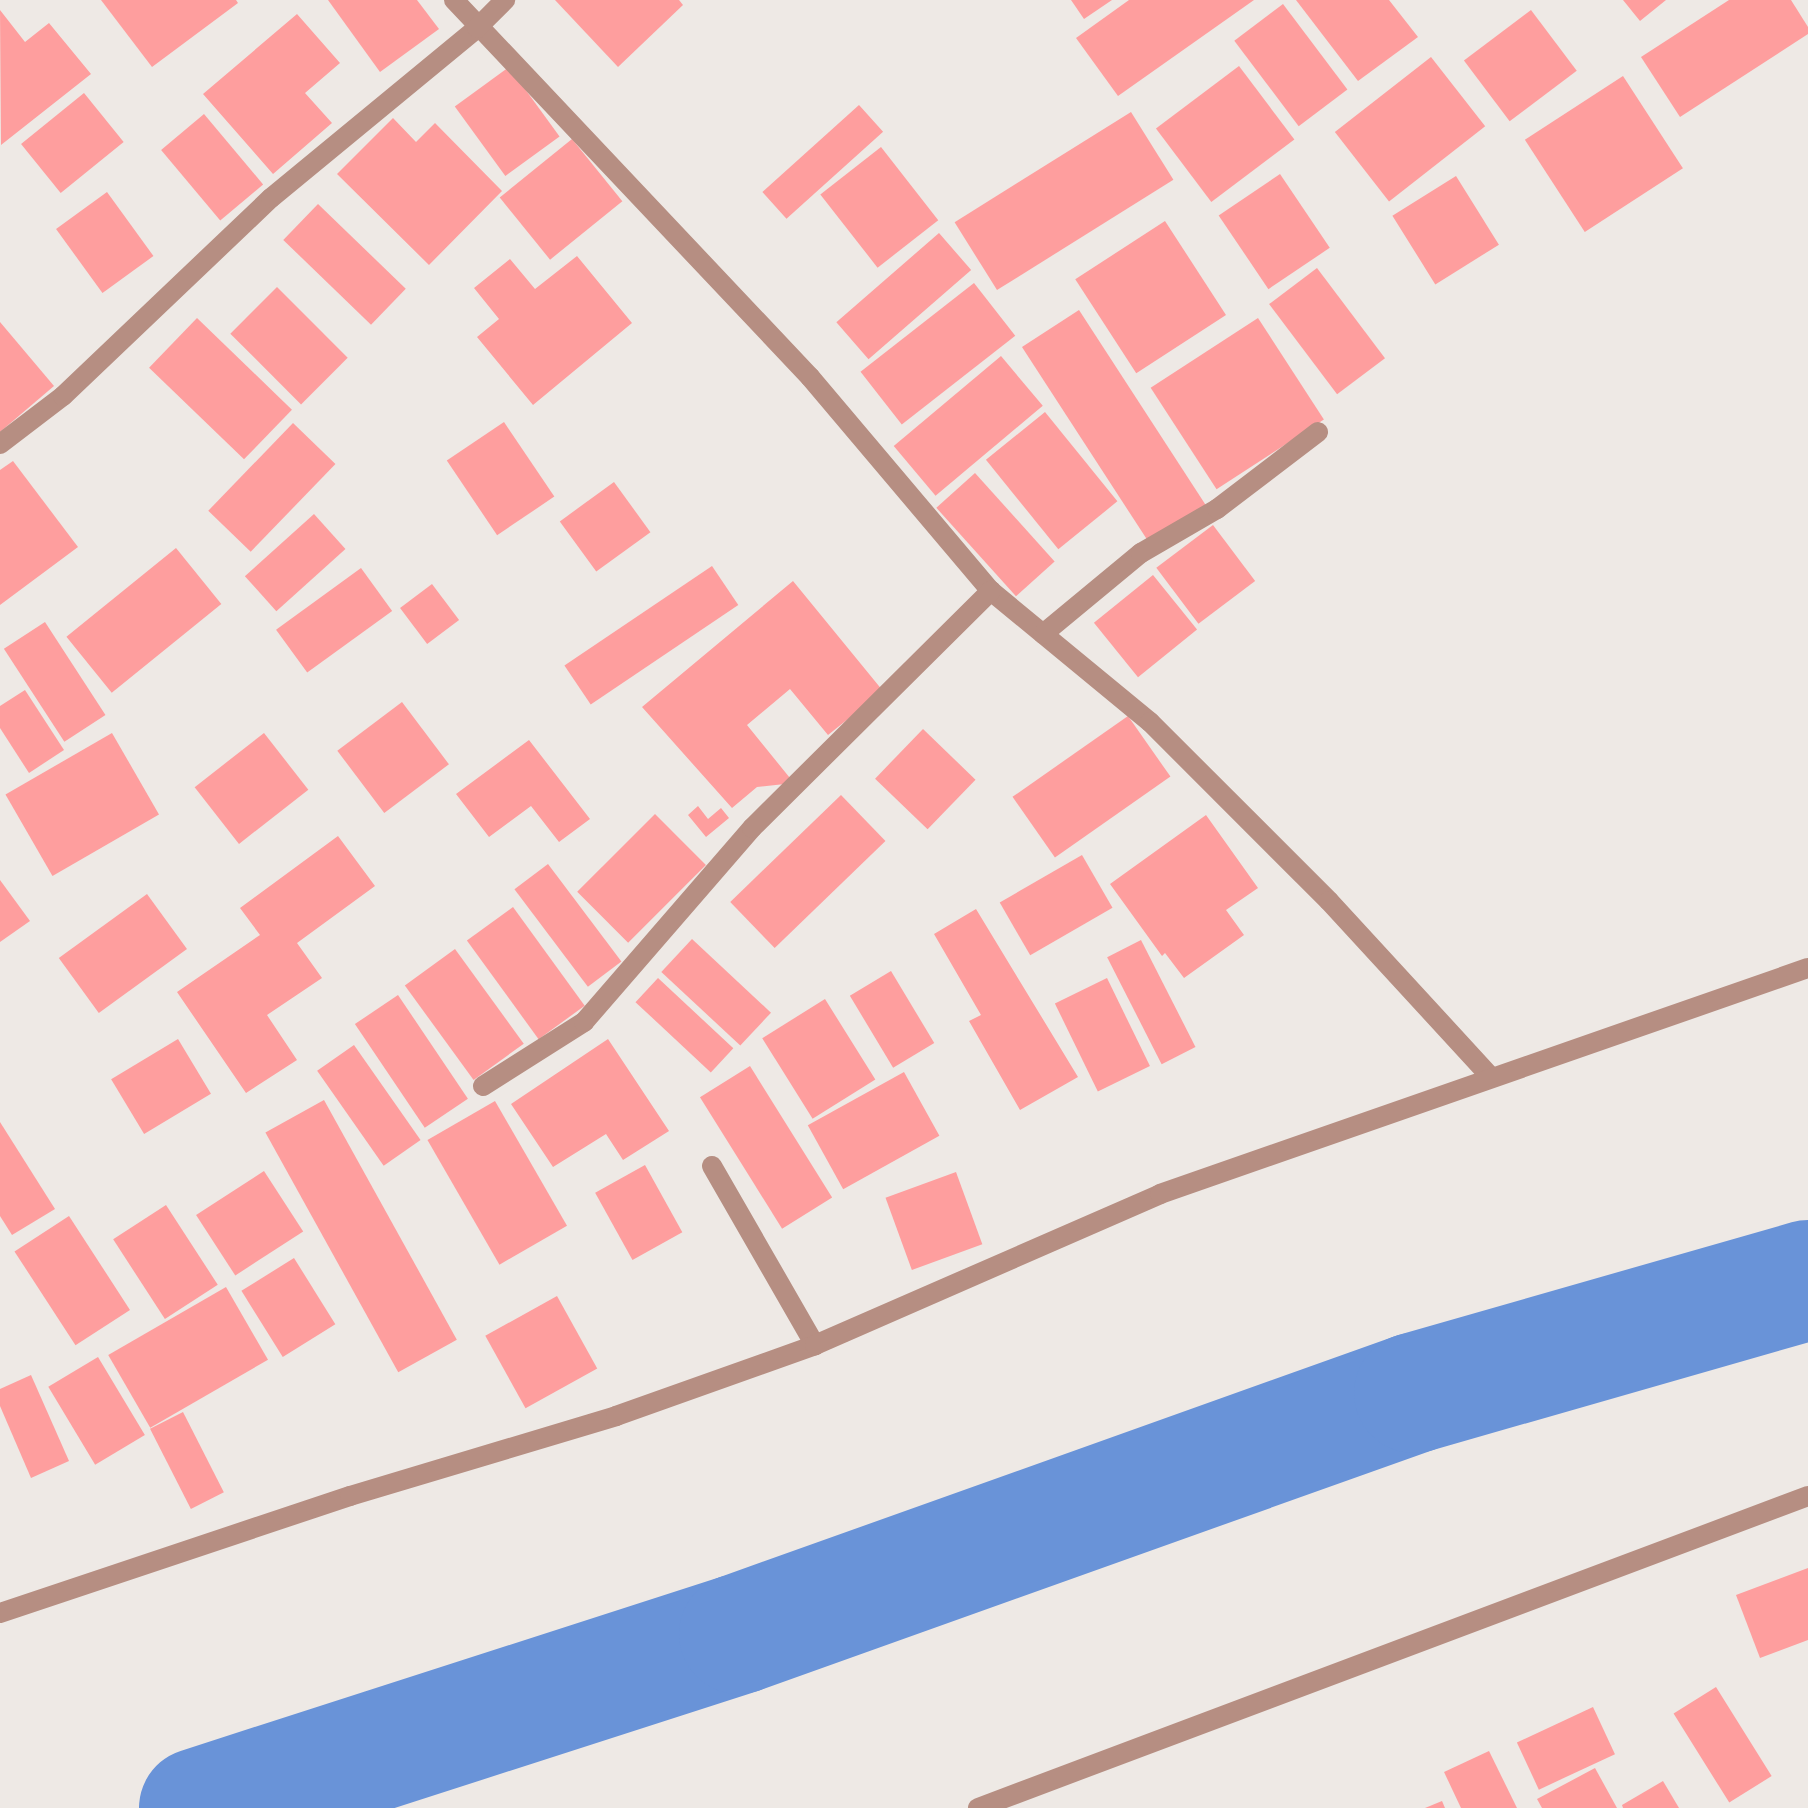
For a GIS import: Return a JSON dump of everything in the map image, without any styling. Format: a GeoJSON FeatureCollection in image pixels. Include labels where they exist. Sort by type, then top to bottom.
{"type":"FeatureCollection","features":[{"type":"Feature","properties":{"kind":"street"},"geometry":{"type":"LineString","coordinates":[[454,0],[477,28],[810,377],[991,591],[1150,722],[1329,901],[1491,1077]]}},
{"type":"Feature","properties":{"kind":"street"},"geometry":{"type":"LineString","coordinates":[[0,444],[63,396],[271,198],[477,28],[505,0]]}},
{"type":"Feature","properties":{"kind":"street"},"geometry":{"type":"LineString","coordinates":[[1043,634],[1141,553],[1217,509],[1318,432]]}},
{"type":"Feature","properties":{"kind":"street"},"geometry":{"type":"LineString","coordinates":[[483,1086],[584,1022],[752,828],[991,591]]}},
{"type":"Feature","properties":{"kind":"street"},"geometry":{"type":"LineString","coordinates":[[0,1613],[350,1496],[616,1416],[815,1345],[1160,1194],[1808,968]]}},
{"type":"Feature","properties":{"kind":"street"},"geometry":{"type":"LineString","coordinates":[[712,1166],[815,1345]]}},
{"type":"Feature","properties":{"kind":"street"},"geometry":{"type":"LineString","coordinates":[[978,1808],[1808,1496]]}},
{"type":"Feature","properties":{"kind":"building"},"geometry":{"type":"Polygon","coordinates":[[[101,0],[236,0],[238,3],[152,67],[101,0]]]}},
{"type":"Feature","properties":{"kind":"building"},"geometry":{"type":"Polygon","coordinates":[[[328,0],[417,0],[439,29],[380,72],[328,0]]]}},
{"type":"Feature","properties":{"kind":"building"},"geometry":{"type":"Polygon","coordinates":[[[555,0],[679,0],[683,5],[618,67],[555,0]]]}},
{"type":"Feature","properties":{"kind":"building"},"geometry":{"type":"Polygon","coordinates":[[[1071,0],[1112,0],[1084,19],[1071,0]]]}},
{"type":"Feature","properties":{"kind":"building"},"geometry":{"type":"Polygon","coordinates":[[[1129,0],[1254,0],[1118,96],[1076,38],[1129,0]]]}},
{"type":"Feature","properties":{"kind":"building"},"geometry":{"type":"Polygon","coordinates":[[[1296,0],[1389,0],[1418,37],[1358,81],[1296,0]]]}},
{"type":"Feature","properties":{"kind":"building"},"geometry":{"type":"Polygon","coordinates":[[[1623,0],[1666,0],[1640,21],[1623,0]]]}},
{"type":"Feature","properties":{"kind":"building"},"geometry":{"type":"Polygon","coordinates":[[[1729,0],[1791,0],[1808,27],[1808,34],[1680,117],[1641,57],[1729,0]]]}},
{"type":"Feature","properties":{"kind":"building"},"geometry":{"type":"Polygon","coordinates":[[[1283,4],[1347,89],[1299,126],[1234,41],[1283,4]]]}},
{"type":"Feature","properties":{"kind":"building"},"geometry":{"type":"Polygon","coordinates":[[[0,10],[25,42],[49,23],[91,74],[1,145],[0,10]]]}},
{"type":"Feature","properties":{"kind":"building"},"geometry":{"type":"Polygon","coordinates":[[[1531,10],[1577,71],[1510,121],[1464,61],[1531,10]]]}},
{"type":"Feature","properties":{"kind":"building"},"geometry":{"type":"Polygon","coordinates":[[[297,14],[340,63],[305,93],[332,123],[273,174],[203,94],[297,14]]]}},
{"type":"Feature","properties":{"kind":"building"},"geometry":{"type":"Polygon","coordinates":[[[1431,57],[1485,126],[1389,201],[1335,132],[1431,57]]]}},
{"type":"Feature","properties":{"kind":"building"},"geometry":{"type":"Polygon","coordinates":[[[1239,66],[1294,139],[1211,202],[1156,129],[1239,66]]]}},
{"type":"Feature","properties":{"kind":"building"},"geometry":{"type":"Polygon","coordinates":[[[509,67],[560,137],[505,176],[455,106],[509,67]]]}},
{"type":"Feature","properties":{"kind":"building"},"geometry":{"type":"Polygon","coordinates":[[[1623,76],[1683,168],[1585,232],[1525,140],[1623,76]]]}},
{"type":"Feature","properties":{"kind":"building"},"geometry":{"type":"Polygon","coordinates":[[[84,93],[124,142],[61,193],[21,144],[84,93]]]}},
{"type":"Feature","properties":{"kind":"building"},"geometry":{"type":"Polygon","coordinates":[[[859,105],[883,132],[786,219],[762,192],[859,105]]]}},
{"type":"Feature","properties":{"kind":"building"},"geometry":{"type":"Polygon","coordinates":[[[1131,112],[1173,180],[997,290],[955,222],[1131,112]]]}},
{"type":"Feature","properties":{"kind":"building"},"geometry":{"type":"Polygon","coordinates":[[[204,114],[263,184],[220,220],[161,150],[204,114]]]}},
{"type":"Feature","properties":{"kind":"building"},"geometry":{"type":"Polygon","coordinates":[[[393,118],[416,142],[435,123],[502,191],[429,265],[337,174],[393,118]]]}},
{"type":"Feature","properties":{"kind":"building"},"geometry":{"type":"Polygon","coordinates":[[[572,139],[622,201],[550,260],[500,198],[572,139]]]}},
{"type":"Feature","properties":{"kind":"building"},"geometry":{"type":"Polygon","coordinates":[[[881,147],[938,220],[878,268],[820,194],[881,147]]]}},
{"type":"Feature","properties":{"kind":"building"},"geometry":{"type":"Polygon","coordinates":[[[1280,174],[1330,248],[1268,289],[1219,215],[1280,174]]]}},
{"type":"Feature","properties":{"kind":"building"},"geometry":{"type":"Polygon","coordinates":[[[1456,176],[1499,245],[1435,284],[1392,216],[1456,176]]]}},
{"type":"Feature","properties":{"kind":"building"},"geometry":{"type":"Polygon","coordinates":[[[107,192],[153,256],[102,293],[56,229],[107,192]]]}},
{"type":"Feature","properties":{"kind":"building"},"geometry":{"type":"Polygon","coordinates":[[[318,204],[406,289],[371,325],[283,240],[318,204]]]}},
{"type":"Feature","properties":{"kind":"building"},"geometry":{"type":"Polygon","coordinates":[[[1165,221],[1226,315],[1136,373],[1075,279],[1165,221]]]}},
{"type":"Feature","properties":{"kind":"building"},"geometry":{"type":"Polygon","coordinates":[[[939,233],[971,270],[869,359],[836,322],[939,233]]]}},
{"type":"Feature","properties":{"kind":"building"},"geometry":{"type":"Polygon","coordinates":[[[577,256],[632,323],[533,405],[477,337],[499,319],[474,288],[510,259],[535,289],[577,256]]]}},
{"type":"Feature","properties":{"kind":"building"},"geometry":{"type":"Polygon","coordinates":[[[1317,268],[1385,358],[1337,394],[1269,304],[1317,268]]]}},
{"type":"Feature","properties":{"kind":"building"},"geometry":{"type":"Polygon","coordinates":[[[974,283],[1015,336],[902,424],[861,372],[974,283]]]}},
{"type":"Feature","properties":{"kind":"building"},"geometry":{"type":"Polygon","coordinates":[[[277,287],[348,358],[301,404],[230,334],[277,287]]]}},
{"type":"Feature","properties":{"kind":"building"},"geometry":{"type":"Polygon","coordinates":[[[1079,310],[1207,507],[1150,544],[1022,347],[1079,310]]]}},
{"type":"Feature","properties":{"kind":"building"},"geometry":{"type":"Polygon","coordinates":[[[197,318],[292,410],[244,459],[149,368],[197,318]]]}},
{"type":"Feature","properties":{"kind":"building"},"geometry":{"type":"Polygon","coordinates":[[[1258,318],[1324,419],[1217,489],[1151,388],[1258,318]]]}},
{"type":"Feature","properties":{"kind":"building"},"geometry":{"type":"Polygon","coordinates":[[[0,322],[54,386],[0,432],[0,322]]]}},
{"type":"Feature","properties":{"kind":"building"},"geometry":{"type":"Polygon","coordinates":[[[1001,356],[1043,406],[936,496],[894,446],[1001,356]]]}},
{"type":"Feature","properties":{"kind":"building"},"geometry":{"type":"Polygon","coordinates":[[[1045,412],[1117,501],[1058,549],[986,460],[1045,412]]]}},
{"type":"Feature","properties":{"kind":"building"},"geometry":{"type":"Polygon","coordinates":[[[504,422],[554,497],[497,535],[447,461],[504,422]]]}},
{"type":"Feature","properties":{"kind":"building"},"geometry":{"type":"Polygon","coordinates":[[[293,423],[335,464],[251,552],[208,511],[293,423]]]}},
{"type":"Feature","properties":{"kind":"building"},"geometry":{"type":"Polygon","coordinates":[[[13,461],[78,547],[0,605],[0,470],[13,461]]]}},
{"type":"Feature","properties":{"kind":"building"},"geometry":{"type":"Polygon","coordinates":[[[975,473],[1055,561],[1016,596],[936,508],[975,473]]]}},
{"type":"Feature","properties":{"kind":"building"},"geometry":{"type":"Polygon","coordinates":[[[614,482],[650,532],[596,572],[560,521],[614,482]]]}},
{"type":"Feature","properties":{"kind":"building"},"geometry":{"type":"Polygon","coordinates":[[[314,514],[345,549],[276,611],[245,576],[314,514]]]}},
{"type":"Feature","properties":{"kind":"building"},"geometry":{"type":"Polygon","coordinates":[[[1213,525],[1255,581],[1198,624],[1156,568],[1213,525]]]}},
{"type":"Feature","properties":{"kind":"building"},"geometry":{"type":"Polygon","coordinates":[[[176,548],[221,604],[112,693],[66,637],[176,548]]]}},
{"type":"Feature","properties":{"kind":"building"},"geometry":{"type":"Polygon","coordinates":[[[712,566],[738,605],[591,705],[564,666],[712,566]]]}},
{"type":"Feature","properties":{"kind":"building"},"geometry":{"type":"Polygon","coordinates":[[[361,568],[392,611],[307,673],[276,630],[361,568]]]}},
{"type":"Feature","properties":{"kind":"building"},"geometry":{"type":"Polygon","coordinates":[[[1153,575],[1197,629],[1138,677],[1094,623],[1153,575]]]}},
{"type":"Feature","properties":{"kind":"building"},"geometry":{"type":"Polygon","coordinates":[[[793,581],[883,691],[828,735],[790,689],[747,725],[794,783],[757,787],[732,808],[642,707],[793,581]]]}},
{"type":"Feature","properties":{"kind":"building"},"geometry":{"type":"Polygon","coordinates":[[[432,584],[459,620],[427,644],[400,608],[432,584]]]}},
{"type":"Feature","properties":{"kind":"building"},"geometry":{"type":"Polygon","coordinates":[[[45,622],[105,715],[64,742],[4,649],[45,622]]]}},
{"type":"Feature","properties":{"kind":"building"},"geometry":{"type":"Polygon","coordinates":[[[25,690],[64,750],[29,773],[0,728],[0,706],[25,690]]]}},
{"type":"Feature","properties":{"kind":"building"},"geometry":{"type":"Polygon","coordinates":[[[402,702],[449,764],[384,813],[337,751],[402,702]]]}},
{"type":"Feature","properties":{"kind":"building"},"geometry":{"type":"Polygon","coordinates":[[[1128,716],[1170,777],[1055,857],[1012,797],[1128,716]]]}},
{"type":"Feature","properties":{"kind":"building"},"geometry":{"type":"Polygon","coordinates":[[[923,729],[976,780],[928,829],[875,779],[923,729]]]}},
{"type":"Feature","properties":{"kind":"building"},"geometry":{"type":"Polygon","coordinates":[[[112,733],[159,814],[52,876],[5,794],[112,733]]]}},
{"type":"Feature","properties":{"kind":"building"},"geometry":{"type":"Polygon","coordinates":[[[264,733],[308,790],[239,844],[195,787],[264,733]]]}},
{"type":"Feature","properties":{"kind":"building"},"geometry":{"type":"Polygon","coordinates":[[[529,740],[590,819],[559,842],[531,806],[489,837],[456,794],[529,740]]]}},
{"type":"Feature","properties":{"kind":"building"},"geometry":{"type":"Polygon","coordinates":[[[841,795],[885,841],[775,948],[730,902],[841,795]]]}},
{"type":"Feature","properties":{"kind":"building"},"geometry":{"type":"Polygon","coordinates":[[[698,806],[708,819],[721,808],[729,818],[706,837],[688,815],[698,806]]]}},
{"type":"Feature","properties":{"kind":"building"},"geometry":{"type":"Polygon","coordinates":[[[655,814],[706,865],[628,943],[577,892],[655,814]]]}},
{"type":"Feature","properties":{"kind":"building"},"geometry":{"type":"Polygon","coordinates":[[[1206,815],[1258,888],[1226,910],[1244,935],[1184,978],[1165,953],[1162,956],[1110,884],[1206,815]]]}},
{"type":"Feature","properties":{"kind":"building"},"geometry":{"type":"Polygon","coordinates":[[[338,836],[375,886],[297,943],[322,978],[267,1015],[297,1060],[246,1093],[177,992],[260,935],[240,908],[338,836]]]}},
{"type":"Feature","properties":{"kind":"building"},"geometry":{"type":"Polygon","coordinates":[[[1082,855],[1112,908],[1030,955],[1000,903],[1082,855]]]}},
{"type":"Feature","properties":{"kind":"building"},"geometry":{"type":"Polygon","coordinates":[[[548,864],[621,961],[588,987],[514,889],[548,864]]]}},
{"type":"Feature","properties":{"kind":"building"},"geometry":{"type":"Polygon","coordinates":[[[0,880],[30,921],[0,942],[0,880]]]}},
{"type":"Feature","properties":{"kind":"building"},"geometry":{"type":"Polygon","coordinates":[[[147,894],[187,949],[99,1013],[59,958],[147,894]]]}},
{"type":"Feature","properties":{"kind":"building"},"geometry":{"type":"Polygon","coordinates":[[[513,907],[585,1006],[539,1039],[467,941],[513,907]]]}},
{"type":"Feature","properties":{"kind":"building"},"geometry":{"type":"Polygon","coordinates":[[[976,909],[1078,1077],[1020,1110],[969,1021],[981,1015],[934,934],[976,909]]]}},
{"type":"Feature","properties":{"kind":"building"},"geometry":{"type":"Polygon","coordinates":[[[692,939],[771,1013],[740,1046],[661,972],[692,939]]]}},
{"type":"Feature","properties":{"kind":"building"},"geometry":{"type":"Polygon","coordinates":[[[1141,940],[1195,1047],[1162,1064],[1107,957],[1141,940]]]}},
{"type":"Feature","properties":{"kind":"building"},"geometry":{"type":"Polygon","coordinates":[[[455,949],[524,1044],[474,1080],[405,985],[455,949]]]}},
{"type":"Feature","properties":{"kind":"building"},"geometry":{"type":"Polygon","coordinates":[[[891,971],[934,1043],[893,1068],[850,996],[891,971]]]}},
{"type":"Feature","properties":{"kind":"building"},"geometry":{"type":"Polygon","coordinates":[[[658,978],[733,1048],[711,1072],[635,1002],[658,978]]]}},
{"type":"Feature","properties":{"kind":"building"},"geometry":{"type":"Polygon","coordinates":[[[1107,978],[1150,1066],[1098,1092],[1055,1003],[1107,978]]]}},
{"type":"Feature","properties":{"kind":"building"},"geometry":{"type":"Polygon","coordinates":[[[398,995],[468,1099],[425,1128],[355,1024],[398,995]]]}},
{"type":"Feature","properties":{"kind":"building"},"geometry":{"type":"Polygon","coordinates":[[[825,999],[875,1080],[813,1119],[762,1038],[825,999]]]}},
{"type":"Feature","properties":{"kind":"building"},"geometry":{"type":"Polygon","coordinates":[[[178,1039],[211,1094],[144,1134],[111,1079],[178,1039]]]}},
{"type":"Feature","properties":{"kind":"building"},"geometry":{"type":"Polygon","coordinates":[[[608,1039],[669,1131],[623,1160],[606,1134],[553,1167],[511,1104],[608,1039]]]}},
{"type":"Feature","properties":{"kind":"building"},"geometry":{"type":"Polygon","coordinates":[[[354,1045],[421,1140],[384,1166],[317,1071],[354,1045]]]}},
{"type":"Feature","properties":{"kind":"building"},"geometry":{"type":"Polygon","coordinates":[[[750,1066],[832,1197],[782,1229],[700,1097],[750,1066]]]}},
{"type":"Feature","properties":{"kind":"building"},"geometry":{"type":"Polygon","coordinates":[[[904,1072],[939,1136],[843,1189],[808,1125],[904,1072]]]}},
{"type":"Feature","properties":{"kind":"building"},"geometry":{"type":"Polygon","coordinates":[[[324,1100],[457,1340],[398,1372],[265,1132],[324,1100]]]}},
{"type":"Feature","properties":{"kind":"building"},"geometry":{"type":"Polygon","coordinates":[[[495,1101],[567,1226],[499,1265],[427,1140],[495,1101]]]}},
{"type":"Feature","properties":{"kind":"building"},"geometry":{"type":"Polygon","coordinates":[[[0,1122],[55,1209],[12,1235],[0,1216],[0,1122]]]}},
{"type":"Feature","properties":{"kind":"building"},"geometry":{"type":"Polygon","coordinates":[[[645,1165],[682,1232],[632,1260],[595,1193],[645,1165]]]}},
{"type":"Feature","properties":{"kind":"building"},"geometry":{"type":"Polygon","coordinates":[[[264,1171],[303,1231],[235,1276],[196,1215],[264,1171]]]}},
{"type":"Feature","properties":{"kind":"building"},"geometry":{"type":"Polygon","coordinates":[[[956,1172],[982,1244],[912,1270],[886,1198],[956,1172]]]}},
{"type":"Feature","properties":{"kind":"building"},"geometry":{"type":"Polygon","coordinates":[[[166,1205],[218,1285],[165,1319],[113,1239],[166,1205]]]}},
{"type":"Feature","properties":{"kind":"building"},"geometry":{"type":"Polygon","coordinates":[[[69,1216],[130,1310],[75,1345],[14,1251],[69,1216]]]}},
{"type":"Feature","properties":{"kind":"building"},"geometry":{"type":"Polygon","coordinates":[[[294,1258],[335,1324],[283,1357],[241,1291],[294,1258]]]}},
{"type":"Feature","properties":{"kind":"building"},"geometry":{"type":"Polygon","coordinates":[[[226,1287],[268,1360],[150,1428],[108,1355],[226,1287]]]}},
{"type":"Feature","properties":{"kind":"building"},"geometry":{"type":"Polygon","coordinates":[[[557,1296],[597,1369],[526,1408],[485,1336],[557,1296]]]}},
{"type":"Feature","properties":{"kind":"building"},"geometry":{"type":"Polygon","coordinates":[[[98,1357],[145,1435],[95,1465],[48,1387],[98,1357]]]}},
{"type":"Feature","properties":{"kind":"building"},"geometry":{"type":"Polygon","coordinates":[[[31,1375],[69,1461],[31,1478],[0,1406],[0,1389],[31,1375]]]}},
{"type":"Feature","properties":{"kind":"building"},"geometry":{"type":"Polygon","coordinates":[[[183,1412],[224,1492],[191,1509],[150,1429],[183,1412]]]}},
{"type":"Feature","properties":{"kind":"building"},"geometry":{"type":"Polygon","coordinates":[[[1808,1568],[1808,1640],[1760,1658],[1736,1595],[1808,1568]]]}},
{"type":"Feature","properties":{"kind":"building"},"geometry":{"type":"Polygon","coordinates":[[[1716,1687],[1772,1776],[1729,1803],[1674,1713],[1716,1687]]]}},
{"type":"Feature","properties":{"kind":"building"},"geometry":{"type":"Polygon","coordinates":[[[1593,1707],[1615,1754],[1539,1790],[1517,1742],[1593,1707]]]}},
{"type":"Feature","properties":{"kind":"building"},"geometry":{"type":"Polygon","coordinates":[[[1489,1751],[1517,1808],[1461,1808],[1444,1772],[1489,1751]]]}},
{"type":"Feature","properties":{"kind":"building"},"geometry":{"type":"Polygon","coordinates":[[[1595,1768],[1617,1808],[1542,1808],[1537,1799],[1595,1768]]]}},
{"type":"Feature","properties":{"kind":"building"},"geometry":{"type":"Polygon","coordinates":[[[1663,1781],[1679,1808],[1623,1808],[1622,1805],[1663,1781]]]}},
{"type":"Feature","properties":{"kind":"building"},"geometry":{"type":"Polygon","coordinates":[[[1442,1801],[1445,1808],[1425,1808],[1442,1801]]]}},
{"type":"Feature","properties":{"kind":"waterway"},"geometry":{"type":"LineString","coordinates":[[199,1808],[739,1634],[1414,1393],[1808,1280]]}}]}
